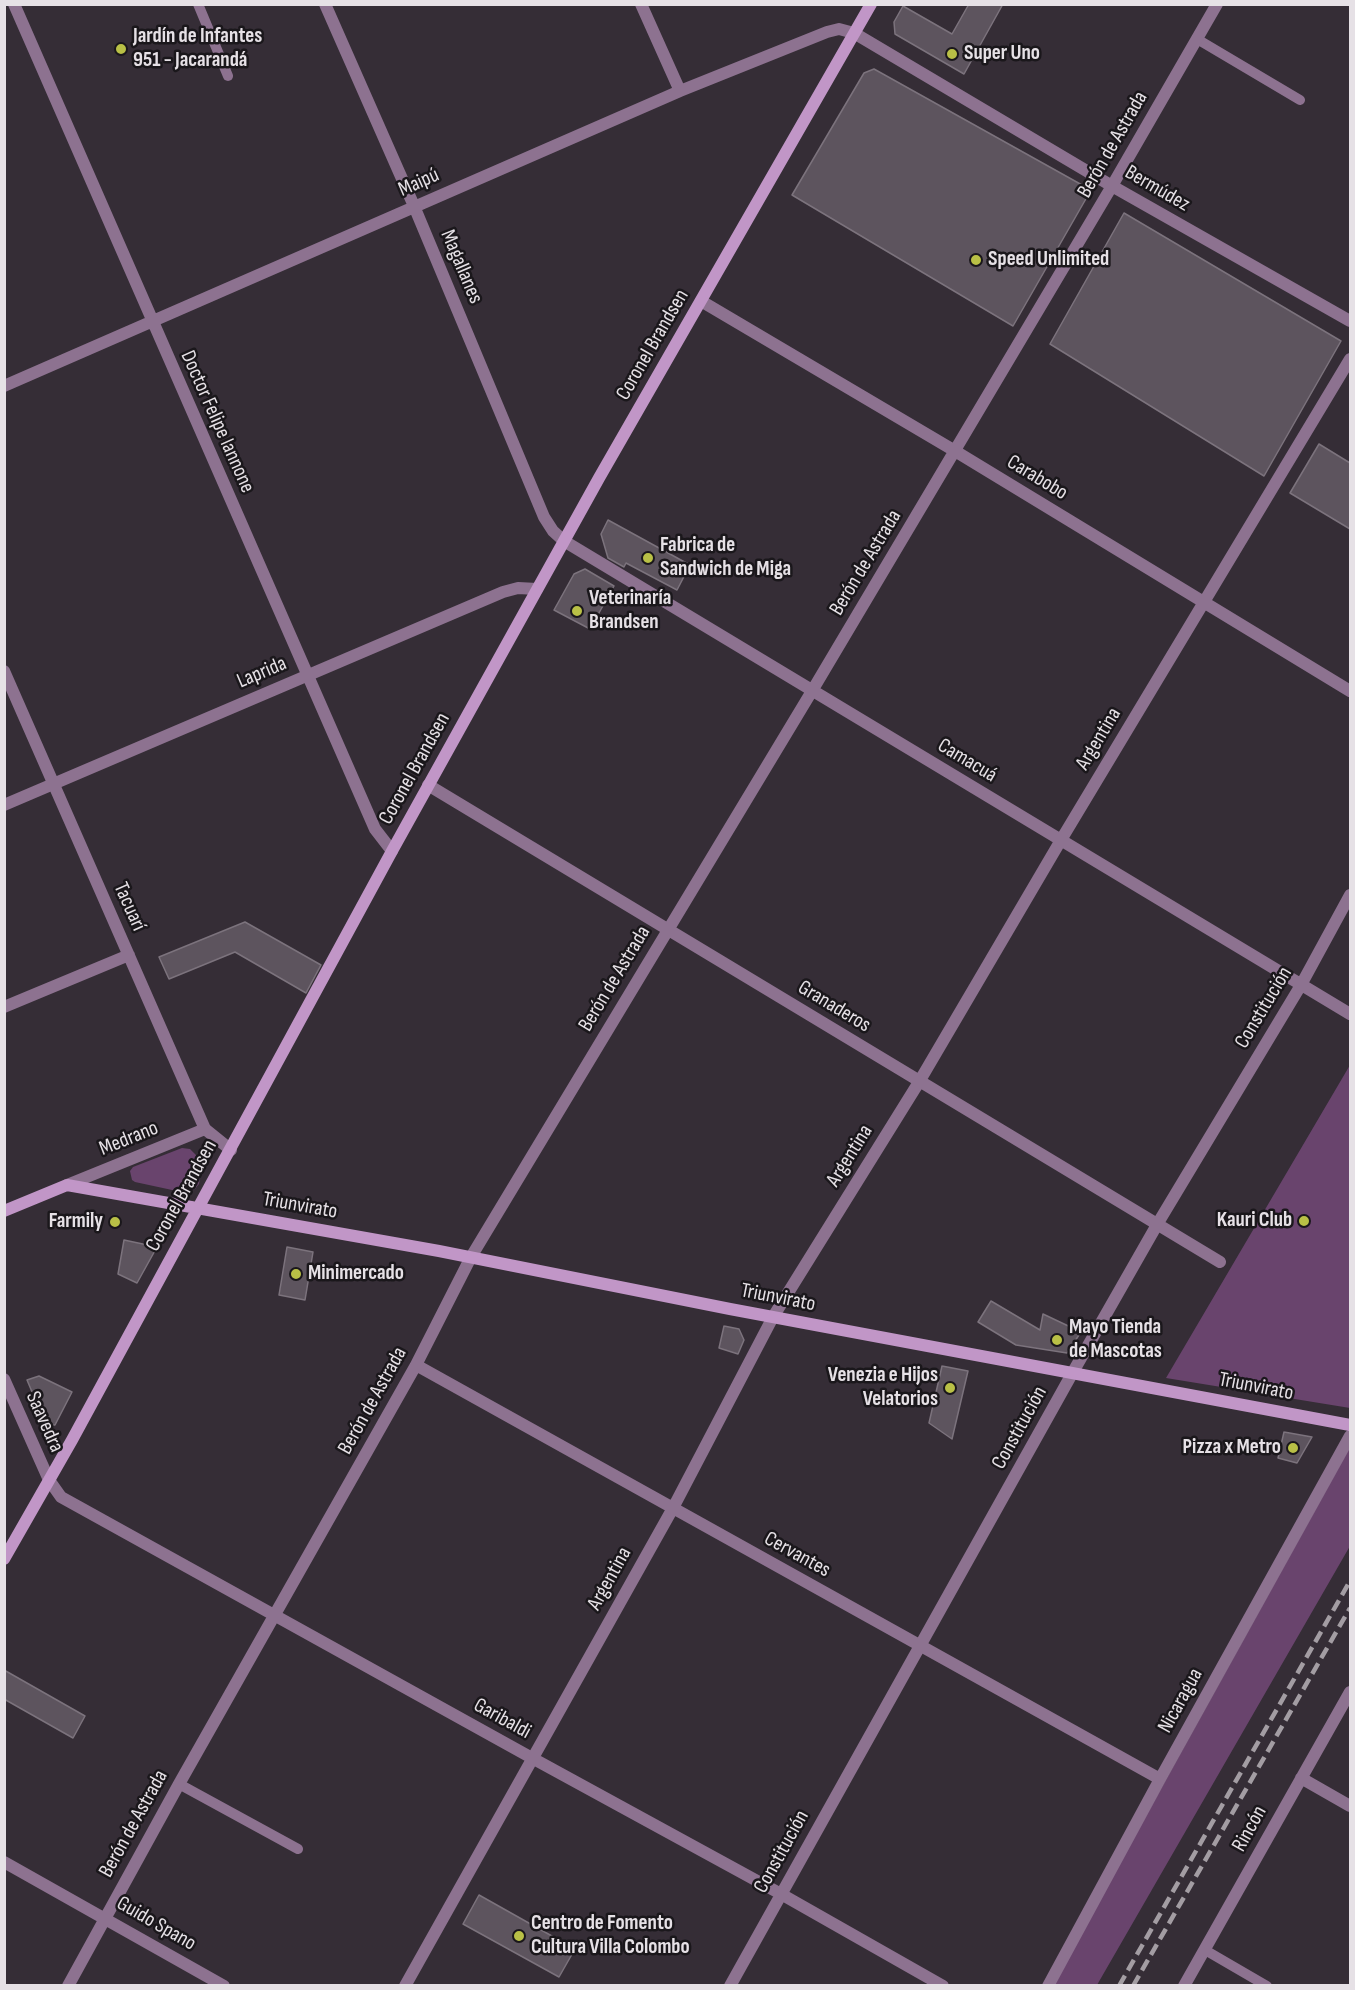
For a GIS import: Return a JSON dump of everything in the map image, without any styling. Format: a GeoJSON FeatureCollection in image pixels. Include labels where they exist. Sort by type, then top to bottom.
{"type":"FeatureCollection","features":[{"type":"Feature","properties":{"kind":"street","name":"Doctor Felipe Iannone"},"geometry":{"type":"LineString","coordinates":[[14,4],[375,829],[392,851]]}},
{"type":"Feature","properties":{"kind":"street","name":"Magallanes"},"geometry":{"type":"LineString","coordinates":[[325,4],[414,206],[544,517],[553,531],[564,541]]}},
{"type":"Feature","properties":{"kind":"street"},"geometry":{"type":"LineString","coordinates":[[640,4],[680,91]]}},
{"type":"Feature","properties":{"kind":"street","name":"Coronel Brandsen"},"geometry":{"type":"LineString","coordinates":[[4,1559],[72,1440],[428,785],[564,541],[871,4]]}},
{"type":"Feature","properties":{"kind":"street","name":"Berón de Astrada"},"geometry":{"type":"LineString","coordinates":[[68,1986],[104,1917],[416,1365],[471,1257],[955,451],[1217,4]]}},
{"type":"Feature","properties":{"kind":"street","name":"Maipú"},"geometry":{"type":"LineString","coordinates":[[4,386],[680,91],[827,32],[839,29],[854,33]]}},
{"type":"Feature","properties":{"kind":"street","name":"Bermúdez"},"geometry":{"type":"LineString","coordinates":[[854,33],[1112,186],[1350,321]]}},
{"type":"Feature","properties":{"kind":"street","name":"Carabobo"},"geometry":{"type":"LineString","coordinates":[[701,301],[955,451],[1350,691]]}},
{"type":"Feature","properties":{"kind":"street","name":"Argentina"},"geometry":{"type":"LineString","coordinates":[[405,1986],[673,1508],[773,1317],[919,1082],[1061,840],[1350,359]]}},
{"type":"Feature","properties":{"kind":"street","name":"Camacuá"},"geometry":{"type":"LineString","coordinates":[[564,541],[1350,1014]]}},
{"type":"Feature","properties":{"kind":"street","name":"Laprida"},"geometry":{"type":"LineString","coordinates":[[4,805],[503,592],[518,588],[537,590]]}},
{"type":"Feature","properties":{"kind":"street","name":"Tacuarí"},"geometry":{"type":"LineString","coordinates":[[4,671],[205,1129],[231,1149]]}},
{"type":"Feature","properties":{"kind":"street","name":"Granaderos"},"geometry":{"type":"LineString","coordinates":[[428,785],[1221,1262]]}},
{"type":"Feature","properties":{"kind":"street","name":"Constitución"},"geometry":{"type":"LineString","coordinates":[[730,1986],[1073,1372],[1158,1224],[1301,985],[1350,895]]}},
{"type":"Feature","properties":{"kind":"street"},"geometry":{"type":"LineString","coordinates":[[4,1007],[129,955]]}},
{"type":"Feature","properties":{"kind":"street","name":"Medrano"},"geometry":{"type":"LineString","coordinates":[[4,1211],[205,1129]]}},
{"type":"Feature","properties":{"kind":"street","name":"Medrano"},"geometry":{"type":"LineString","coordinates":[[67,1185],[198,1208]]}},
{"type":"Feature","properties":{"kind":"street","name":"Triunvirato"},"geometry":{"type":"LineString","coordinates":[[198,1208],[471,1257],[773,1317],[1350,1425]]}},
{"type":"Feature","properties":{"kind":"street","name":"Cervantes"},"geometry":{"type":"LineString","coordinates":[[416,1365],[1160,1779]]}},
{"type":"Feature","properties":{"kind":"street","name":"Saavedra"},"geometry":{"type":"LineString","coordinates":[[4,1379],[48,1480]]}},
{"type":"Feature","properties":{"kind":"street","name":"Nicaragua"},"geometry":{"type":"LineString","coordinates":[[1048,1986],[1350,1436]]}},
{"type":"Feature","properties":{"kind":"street","name":"Garibaldi"},"geometry":{"type":"LineString","coordinates":[[48,1480],[61,1497],[781,1894],[942,1986]]}},
{"type":"Feature","properties":{"kind":"street","name":"Rincón"},"geometry":{"type":"LineString","coordinates":[[1184,1986],[1350,1692]]}},
{"type":"Feature","properties":{"kind":"street"},"geometry":{"type":"LineString","coordinates":[[1301,1778],[1350,1806]]}},
{"type":"Feature","properties":{"kind":"street","name":"Guido Spano"},"geometry":{"type":"LineString","coordinates":[[4,1862],[224,1986]]}},
{"type":"Feature","properties":{"kind":"lane"},"geometry":{"type":"LineString","coordinates":[[198,4],[228,76]]}},
{"type":"Feature","properties":{"kind":"lane"},"geometry":{"type":"LineString","coordinates":[[1197,39],[1300,100]]}},
{"type":"Feature","properties":{"kind":"lane"},"geometry":{"type":"LineString","coordinates":[[179,1784],[298,1849]]}},
{"type":"Feature","properties":{"kind":"lane"},"geometry":{"type":"LineString","coordinates":[[1204,1950],[1267,1986]]}},
{"type":"Feature","properties":{"kind":"shaded area","name":"Kauri Club"},"geometry":{"type":"Polygon","coordinates":[[[1350,1065],[1350,1408],[1166,1378],[1350,1065]]]}},
{"type":"Feature","properties":{"kind":"shaded area"},"geometry":{"type":"Polygon","coordinates":[[[182,1148],[190,1149],[196,1155],[200,1178],[195,1189],[186,1193],[132,1180],[130,1171],[133,1167],[182,1148]]]}},
{"type":"Feature","properties":{"kind":"shaded area"},"geometry":{"type":"Polygon","coordinates":[[[1350,1447],[1350,1546],[1097,1985],[1052,1986],[1350,1447]]]}},
{"type":"Feature","properties":{"kind":"building","name":"Super Uno"},"geometry":{"type":"Polygon","coordinates":[[[969,4],[1003,4],[964,74],[895,34],[894,22],[903,6],[952,34],[969,4]]]}},
{"type":"Feature","properties":{"kind":"building","name":"Speed Unlimited"},"geometry":{"type":"Polygon","coordinates":[[[874,69],[1091,190],[1013,326],[792,195],[864,73],[874,69]]]}},
{"type":"Feature","properties":{"kind":"building","name":"Speed Unlimited"},"geometry":{"type":"Polygon","coordinates":[[[1124,213],[1341,341],[1264,476],[1050,344],[1124,213]]]}},
{"type":"Feature","properties":{"kind":"building"},"geometry":{"type":"Polygon","coordinates":[[[1319,444],[1350,463],[1350,529],[1290,493],[1319,444]]]}},
{"type":"Feature","properties":{"kind":"building","name":"Fabrica de Sandwich de Miga"},"geometry":{"type":"Polygon","coordinates":[[[608,520],[690,565],[677,590],[626,563],[624,567],[608,558],[601,534],[608,520]]]}},
{"type":"Feature","properties":{"kind":"building"},"geometry":{"type":"Polygon","coordinates":[[[585,569],[614,586],[590,629],[554,610],[574,574],[585,569]]]}},
{"type":"Feature","properties":{"kind":"building"},"geometry":{"type":"Polygon","coordinates":[[[245,922],[321,965],[306,993],[235,952],[169,979],[159,957],[245,922]]]}},
{"type":"Feature","properties":{"kind":"building"},"geometry":{"type":"Polygon","coordinates":[[[124,1240],[157,1247],[137,1283],[118,1274],[124,1240]]]}},
{"type":"Feature","properties":{"kind":"building","name":"Minimercado"},"geometry":{"type":"Polygon","coordinates":[[[287,1247],[313,1252],[305,1300],[279,1295],[287,1247]]]}},
{"type":"Feature","properties":{"kind":"building"},"geometry":{"type":"Polygon","coordinates":[[[991,1301],[1040,1330],[1043,1314],[1081,1332],[1067,1353],[1016,1345],[978,1322],[991,1301]]]}},
{"type":"Feature","properties":{"kind":"building"},"geometry":{"type":"Polygon","coordinates":[[[724,1326],[739,1329],[744,1340],[738,1354],[719,1348],[724,1326]]]}},
{"type":"Feature","properties":{"kind":"building","name":"Venezia e Hijos Velatorios"},"geometry":{"type":"Polygon","coordinates":[[[942,1366],[968,1371],[952,1439],[929,1423],[942,1366]]]}},
{"type":"Feature","properties":{"kind":"building"},"geometry":{"type":"Polygon","coordinates":[[[39,1376],[72,1392],[55,1425],[46,1425],[27,1380],[39,1376]]]}},
{"type":"Feature","properties":{"kind":"building","name":"Pizza x Metro"},"geometry":{"type":"Polygon","coordinates":[[[1284,1432],[1312,1437],[1297,1463],[1278,1458],[1284,1432]]]}},
{"type":"Feature","properties":{"kind":"building"},"geometry":{"type":"Polygon","coordinates":[[[4,1670],[85,1716],[73,1738],[4,1699],[4,1670]]]}},
{"type":"Feature","properties":{"kind":"building","name":"Centro de Fomento Cultura Villa Colombo"},"geometry":{"type":"Polygon","coordinates":[[[479,1895],[575,1949],[559,1977],[463,1924],[479,1895]]]}},
{"type":"Feature","properties":{"kind":"railway"},"geometry":{"type":"LineString","coordinates":[[1119,1986],[1350,1581]]}},
{"type":"Feature","properties":{"kind":"railway"},"geometry":{"type":"LineString","coordinates":[[1133,1986],[1350,1608]]}},
{"type":"Feature","properties":{"kind":"place","name":"Jardín de Infantes 951 - Jacarandá"},"geometry":{"type":"Point","coordinates":[121,49]}},
{"type":"Feature","properties":{"kind":"place","name":"Super Uno"},"geometry":{"type":"Point","coordinates":[952,54]}},
{"type":"Feature","properties":{"kind":"place","name":"Speed Unlimited"},"geometry":{"type":"Point","coordinates":[976,260]}},
{"type":"Feature","properties":{"kind":"place","name":"Fabrica de Sandwich de Miga"},"geometry":{"type":"Point","coordinates":[648,558]}},
{"type":"Feature","properties":{"kind":"place","name":"Veterinaría Brandsen"},"geometry":{"type":"Point","coordinates":[577,611]}},
{"type":"Feature","properties":{"kind":"place","name":"Kauri Club"},"geometry":{"type":"Point","coordinates":[1304,1221]}},
{"type":"Feature","properties":{"kind":"place","name":"Farmily"},"geometry":{"type":"Point","coordinates":[115,1222]}},
{"type":"Feature","properties":{"kind":"place","name":"Minimercado"},"geometry":{"type":"Point","coordinates":[296,1274]}},
{"type":"Feature","properties":{"kind":"place","name":"Mayo Tienda de Mascotas"},"geometry":{"type":"Point","coordinates":[1057,1340]}},
{"type":"Feature","properties":{"kind":"place","name":"Venezia e Hijos Velatorios"},"geometry":{"type":"Point","coordinates":[950,1388]}},
{"type":"Feature","properties":{"kind":"place","name":"Pizza x Metro"},"geometry":{"type":"Point","coordinates":[1293,1448]}},
{"type":"Feature","properties":{"kind":"place","name":"Centro de Fomento Cultura Villa Colombo"},"geometry":{"type":"Point","coordinates":[519,1936]}}]}
